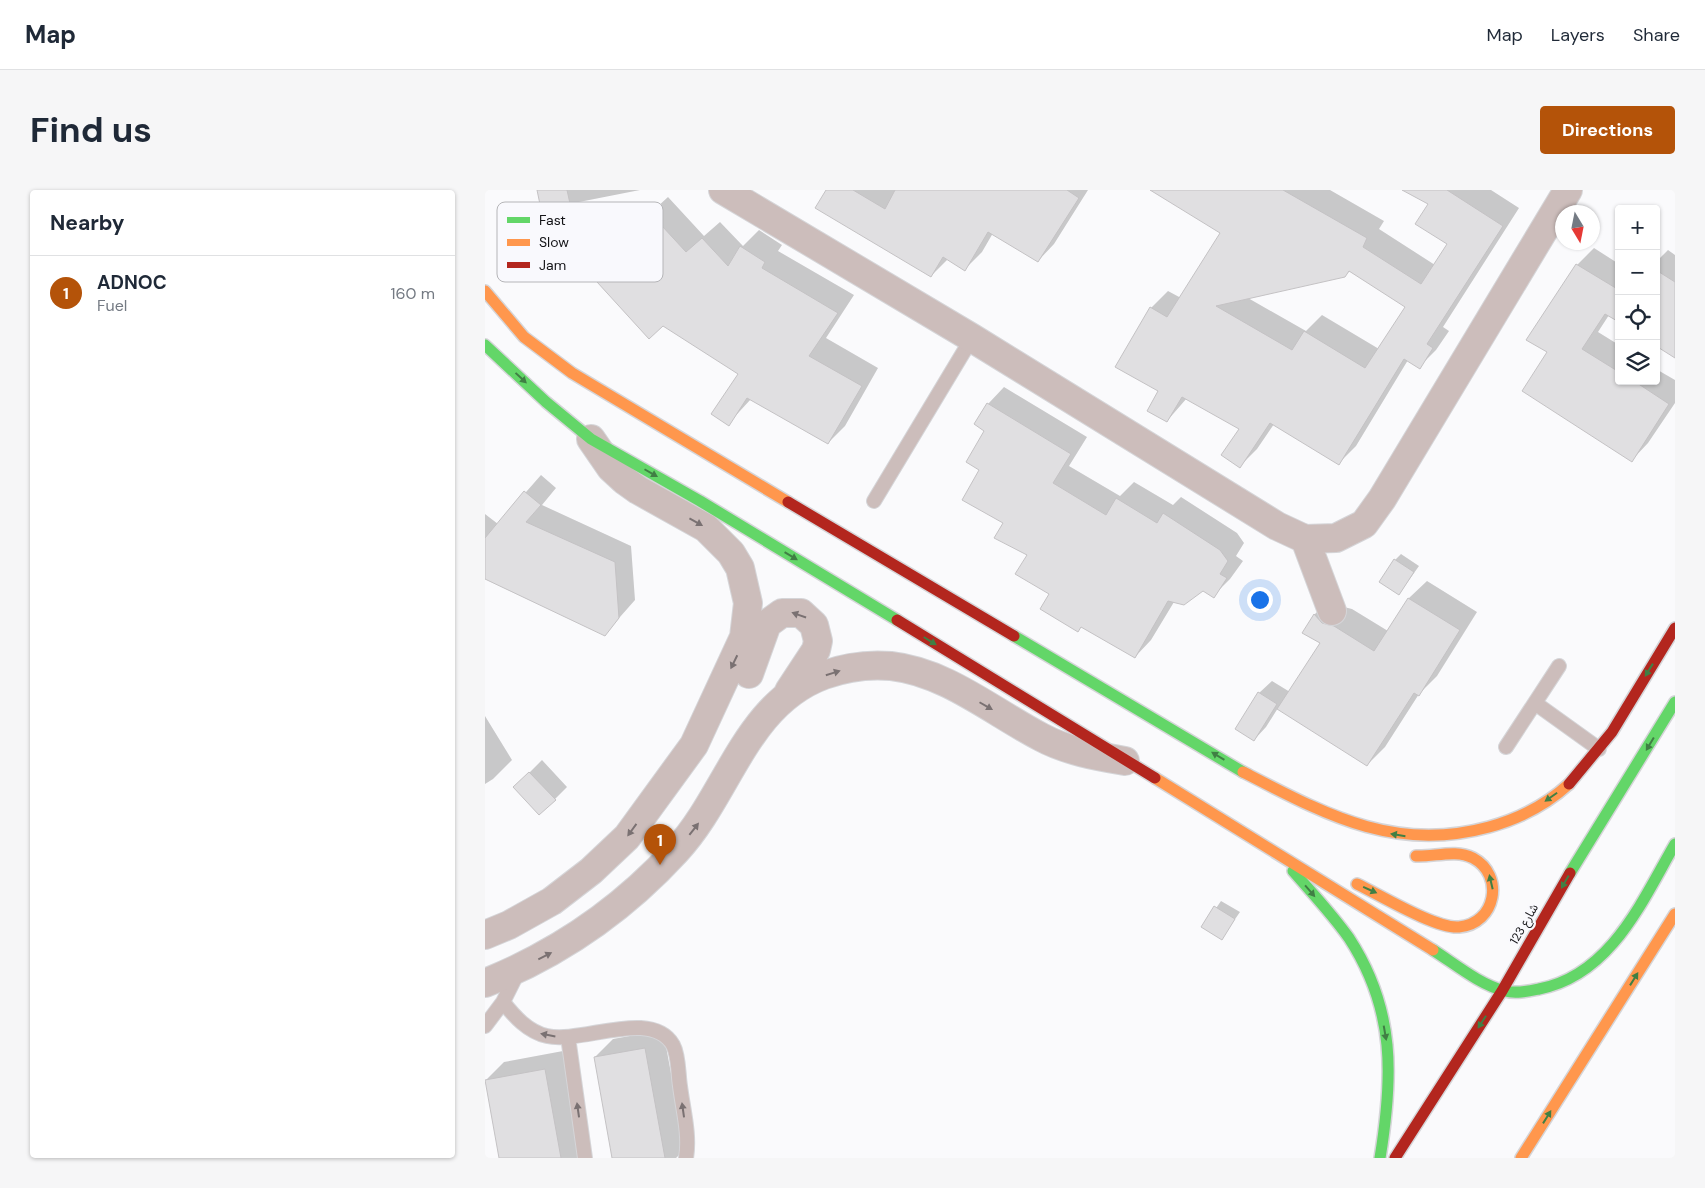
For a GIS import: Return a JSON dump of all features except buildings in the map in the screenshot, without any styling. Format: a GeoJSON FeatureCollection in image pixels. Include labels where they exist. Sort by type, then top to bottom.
{"type":"FeatureCollection","features":[{"type":"Feature","properties":{"kind":"street"},"geometry":{"type":"LineString","coordinates":[[723,190],[972,338],[1277,526],[1305,539],[1337,538],[1364,524],[1369,518],[1387,491],[1560,193]]}},
{"type":"Feature","properties":{"kind":"street"},"geometry":{"type":"LineString","coordinates":[[485,291],[524,336],[572,372],[1238,769],[1322,813],[1372,831],[1424,838],[1476,833],[1525,815],[1567,785],[1599,749],[1675,628]]}},
{"type":"Feature","properties":{"kind":"street"},"geometry":{"type":"LineString","coordinates":[[485,345],[546,402],[591,439],[725,516],[1307,870],[1474,976],[1502,991],[1539,991],[1565,983],[1589,969],[1615,943],[1675,844]]}},
{"type":"Feature","properties":{"kind":"street"},"geometry":{"type":"LineString","coordinates":[[591,439],[611,468],[624,480],[638,490],[706,528],[720,539],[740,568],[748,602],[744,637],[694,746]]}},
{"type":"Feature","properties":{"kind":"street"},"geometry":{"type":"LineString","coordinates":[[1305,539],[1332,610]]}},
{"type":"Feature","properties":{"kind":"street"},"geometry":{"type":"LineString","coordinates":[[485,935],[509,925],[552,900],[591,871],[627,837],[694,746],[736,695],[749,675],[767,624],[782,613],[792,612],[801,613],[814,625],[818,641],[816,650],[785,697],[756,726],[703,817],[678,849],[651,878],[621,905],[589,930],[519,970],[494,993]]}},
{"type":"Feature","properties":{"kind":"street"},"geometry":{"type":"LineString","coordinates":[[785,697],[817,678],[853,667],[871,666],[912,670],[950,685],[1043,738],[1065,748],[1125,761]]}},
{"type":"Feature","properties":{"kind":"street","name":"شارع 123"},"geometry":{"type":"LineString","coordinates":[[1395,1158],[1502,991],[1594,831],[1675,702]]}},
{"type":"Feature","properties":{"kind":"street"},"geometry":{"type":"LineString","coordinates":[[1238,769],[1263,791],[1286,807]]}},
{"type":"Feature","properties":{"kind":"street"},"geometry":{"type":"LineString","coordinates":[[1279,854],[1338,923],[1354,947],[1376,998],[1388,1052],[1390,1084],[1381,1158]]}},
{"type":"Feature","properties":{"kind":"street"},"geometry":{"type":"LineString","coordinates":[[1307,870],[1341,879],[1372,891],[1441,925],[1453,928],[1464,928],[1484,916],[1491,906],[1494,895],[1493,884],[1483,864],[1466,855],[1421,856],[1403,854]]}},
{"type":"Feature","properties":{"kind":"street"},"geometry":{"type":"LineString","coordinates":[[1521,1158],[1675,914]]}},
{"type":"Feature","properties":{"kind":"lane"},"geometry":{"type":"LineString","coordinates":[[874,501],[972,338]]}},
{"type":"Feature","properties":{"kind":"lane"},"geometry":{"type":"LineString","coordinates":[[1506,747],[1559,666]]}},
{"type":"Feature","properties":{"kind":"lane"},"geometry":{"type":"LineString","coordinates":[[1535,703],[1599,749]]}},
{"type":"Feature","properties":{"kind":"lane"},"geometry":{"type":"LineString","coordinates":[[485,1026],[494,993]]}},
{"type":"Feature","properties":{"kind":"lane"},"geometry":{"type":"LineString","coordinates":[[494,993],[514,1017],[529,1028],[547,1036],[568,1037],[635,1028],[650,1028],[664,1035],[674,1047],[677,1062],[688,1143],[686,1158]]}},
{"type":"Feature","properties":{"kind":"lane"},"geometry":{"type":"LineString","coordinates":[[568,1037],[585,1158]]}},
{"type":"Feature","properties":{"kind":"traffic: fast"},"geometry":{"type":"LineString","coordinates":[[485,345],[546,402],[591,439],[700,501],[897,620]]}},
{"type":"Feature","properties":{"kind":"traffic: fast"},"geometry":{"type":"LineString","coordinates":[[1014,636],[1243,772]]}},
{"type":"Feature","properties":{"kind":"traffic: fast"},"geometry":{"type":"LineString","coordinates":[[1570,873],[1675,702]]}},
{"type":"Feature","properties":{"kind":"traffic: fast"},"geometry":{"type":"LineString","coordinates":[[1433,950],[1468,974],[1486,984],[1505,991],[1514,992],[1539,989],[1564,981],[1586,968],[1605,952],[1622,933],[1650,889],[1675,844]]}},
{"type":"Feature","properties":{"kind":"traffic: fast"},"geometry":{"type":"LineString","coordinates":[[1293,871],[1349,938],[1364,965],[1383,1018],[1388,1072],[1387,1100],[1380,1158]]}},
{"type":"Feature","properties":{"kind":"traffic: slow"},"geometry":{"type":"LineString","coordinates":[[485,291],[524,337],[572,373],[788,502]]}},
{"type":"Feature","properties":{"kind":"traffic: slow"},"geometry":{"type":"LineString","coordinates":[[1243,772],[1332,815],[1361,825],[1391,832],[1422,835],[1455,834],[1500,824],[1541,805],[1569,784]]}},
{"type":"Feature","properties":{"kind":"traffic: slow"},"geometry":{"type":"LineString","coordinates":[[1155,778],[1433,950]]}},
{"type":"Feature","properties":{"kind":"traffic: slow"},"geometry":{"type":"LineString","coordinates":[[1357,884],[1437,923],[1459,927],[1472,924],[1481,917],[1488,908],[1492,898],[1490,876],[1483,866],[1466,855],[1416,856]]}},
{"type":"Feature","properties":{"kind":"traffic: slow"},"geometry":{"type":"LineString","coordinates":[[1521,1158],[1675,914]]}},
{"type":"Feature","properties":{"kind":"traffic: jam"},"geometry":{"type":"LineString","coordinates":[[788,502],[1014,636]]}},
{"type":"Feature","properties":{"kind":"traffic: jam"},"geometry":{"type":"LineString","coordinates":[[897,620],[1155,778]]}},
{"type":"Feature","properties":{"kind":"traffic: jam"},"geometry":{"type":"LineString","coordinates":[[1569,784],[1612,732],[1675,628]]}},
{"type":"Feature","properties":{"kind":"traffic: jam"},"geometry":{"type":"LineString","coordinates":[[1395,1158],[1502,991],[1570,873]]}},
{"type":"Feature","properties":{"kind":"place","name":"ADNOC"},"geometry":{"type":"Point","coordinates":[660,865]}}]}
